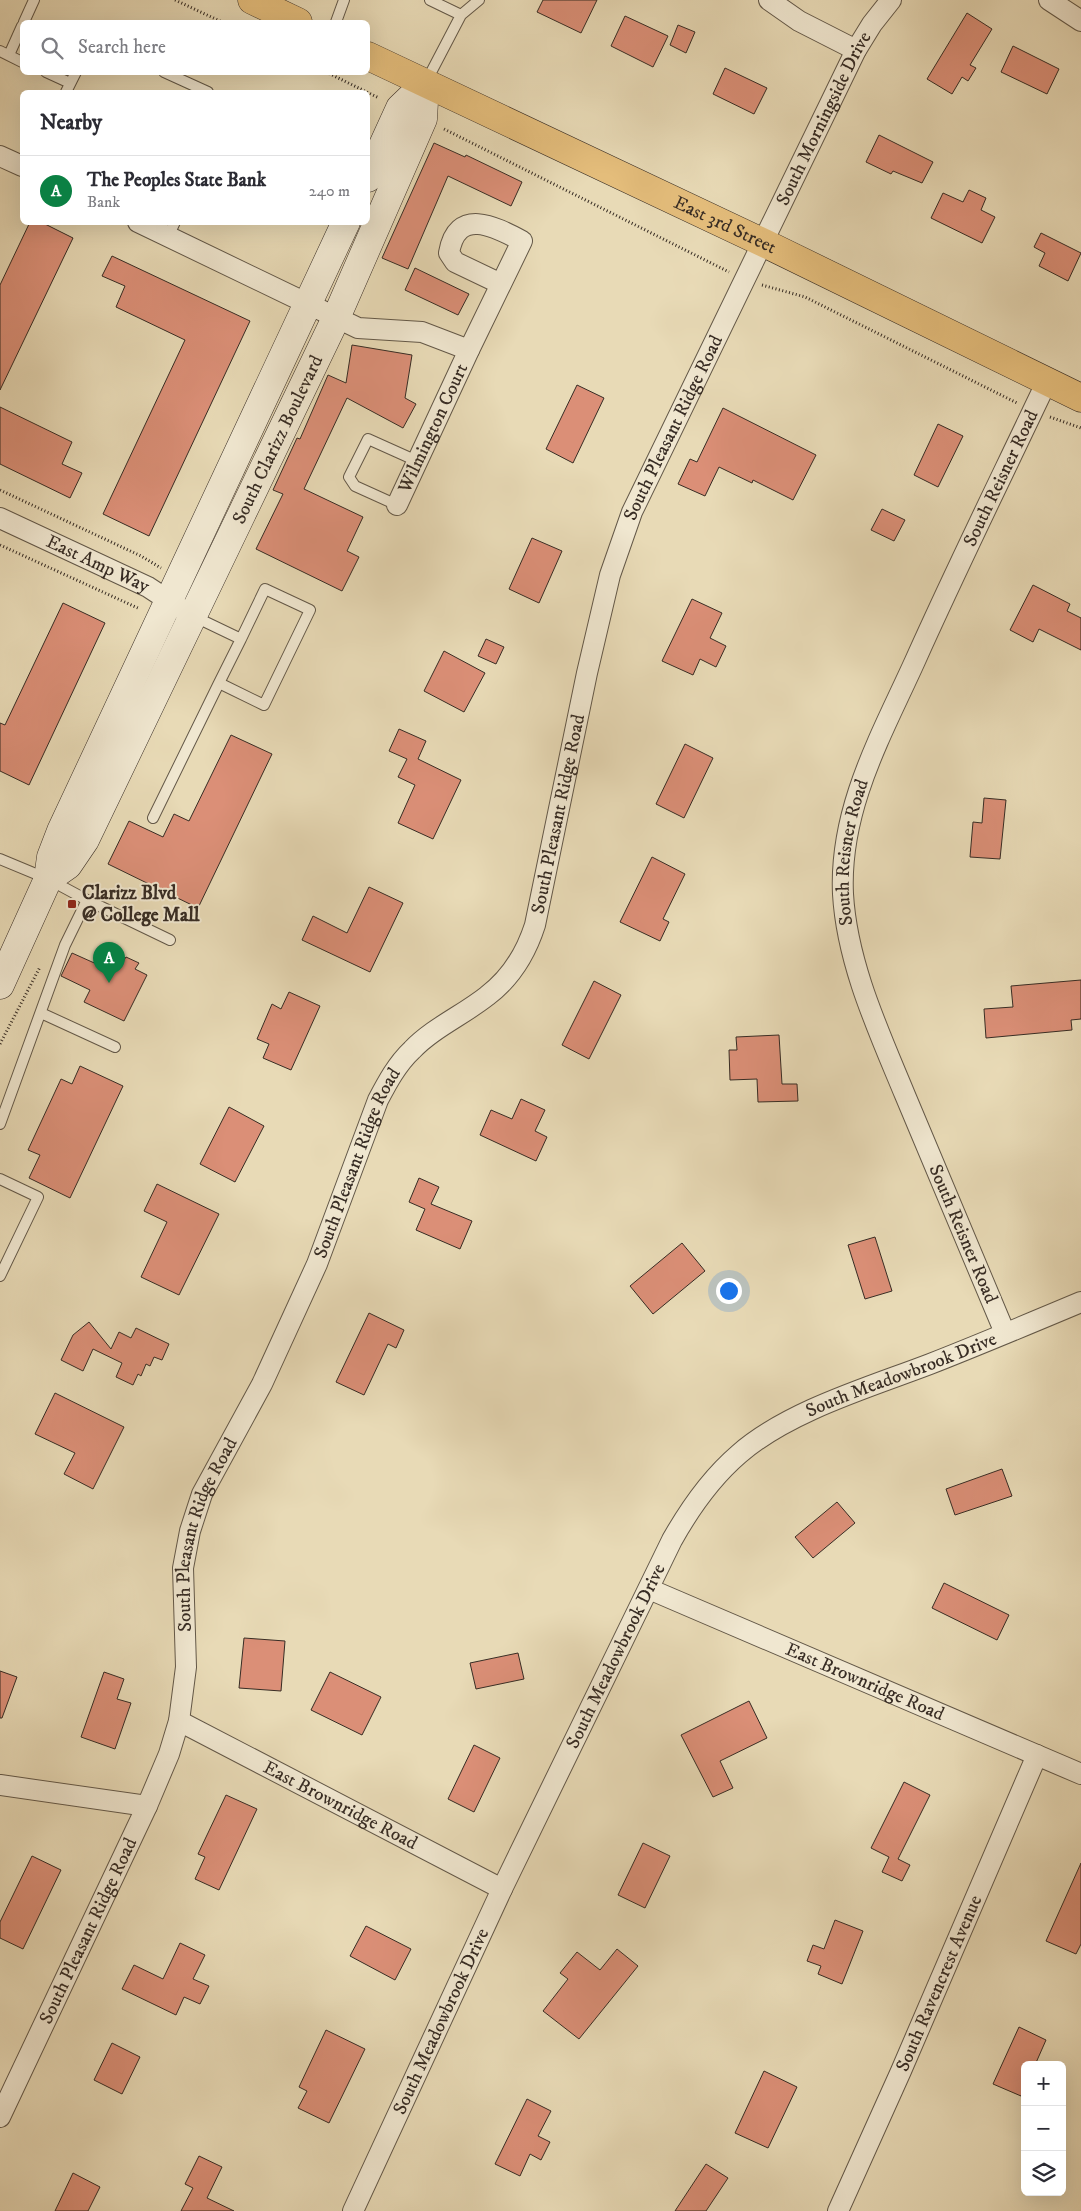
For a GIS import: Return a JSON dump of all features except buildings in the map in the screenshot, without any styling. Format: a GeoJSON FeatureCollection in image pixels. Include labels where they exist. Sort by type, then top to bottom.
{"type":"FeatureCollection","features":[{"type":"Feature","properties":{"kind":"highway"},"geometry":{"type":"LineString","coordinates":[[252,0],[294,20]]}},
{"type":"Feature","properties":{"kind":"highway","name":"East 3rd Street"},"geometry":{"type":"LineString","coordinates":[[370,57],[764,242],[1081,398]]}},
{"type":"Feature","properties":{"kind":"street"},"geometry":{"type":"LineString","coordinates":[[769,0],[799,21],[856,50]]}},
{"type":"Feature","properties":{"kind":"street","name":"South Morningside Drive"},"geometry":{"type":"LineString","coordinates":[[764,242],[856,50],[872,24],[891,0]]}},
{"type":"Feature","properties":{"kind":"street"},"geometry":{"type":"LineString","coordinates":[[1049,0],[1081,21]]}},
{"type":"Feature","properties":{"kind":"street"},"geometry":{"type":"LineString","coordinates":[[370,174],[400,108],[425,84]]}},
{"type":"Feature","properties":{"kind":"street","name":"South Clarizz Boulevard"},"geometry":{"type":"LineString","coordinates":[[48,879],[68,865],[84,840],[336,318],[423,119],[425,84]]}},
{"type":"Feature","properties":{"kind":"street"},"geometry":{"type":"LineString","coordinates":[[0,156],[20,165]]}},
{"type":"Feature","properties":{"kind":"street","name":"Wilmington Court"},"geometry":{"type":"LineString","coordinates":[[151,225],[172,230],[308,304],[358,328],[422,332],[468,350]]}},
{"type":"Feature","properties":{"kind":"street","name":"South Clarizz Boulevard"},"geometry":{"type":"LineString","coordinates":[[0,985],[48,879],[51,858],[61,831],[157,606],[308,304],[345,225]]}},
{"type":"Feature","properties":{"kind":"street","name":"South Pleasant Ridge Road"},"geometry":{"type":"LineString","coordinates":[[0,2117],[147,1806],[169,1754],[179,1721],[186,1668],[183,1568],[190,1532],[202,1494],[262,1384],[291,1324],[317,1264],[378,1100],[388,1082],[418,1044],[487,996],[498,986],[521,958],[530,940],[541,897],[589,664],[610,575],[632,512],[764,242]]}},
{"type":"Feature","properties":{"kind":"street","name":"Wilmington Court"},"geometry":{"type":"LineString","coordinates":[[397,505],[468,350],[501,284]]}},
{"type":"Feature","properties":{"kind":"street","name":"South Reisner Road"},"geometry":{"type":"LineString","coordinates":[[1005,1333],[866,998],[847,927],[844,895],[844,861],[858,788],[873,752],[934,616],[1047,381]]}},
{"type":"Feature","properties":{"kind":"street","name":"East Amp Way"},"geometry":{"type":"LineString","coordinates":[[0,518],[148,587],[157,606],[192,616]]}},
{"type":"Feature","properties":{"kind":"street","name":"South Meadowbrook Drive"},"geometry":{"type":"LineString","coordinates":[[353,2211],[502,1889],[672,1540],[694,1504],[710,1483],[740,1453],[760,1438],[816,1409],[1081,1302]]}},
{"type":"Feature","properties":{"kind":"street","name":"East Brownridge Road"},"geometry":{"type":"LineString","coordinates":[[649,1590],[1081,1774]]}},
{"type":"Feature","properties":{"kind":"street","name":"East Brownridge Road"},"geometry":{"type":"LineString","coordinates":[[179,1721],[502,1889]]}},
{"type":"Feature","properties":{"kind":"street","name":"South Ravencrest Avenue"},"geometry":{"type":"LineString","coordinates":[[838,2211],[897,2080],[1037,1755]]}},
{"type":"Feature","properties":{"kind":"street"},"geometry":{"type":"LineString","coordinates":[[0,1785],[147,1806]]}},
{"type":"Feature","properties":{"kind":"lane"},"geometry":{"type":"LineString","coordinates":[[25,20],[34,0]]}},
{"type":"Feature","properties":{"kind":"lane"},"geometry":{"type":"LineString","coordinates":[[337,20],[344,0]]}},
{"type":"Feature","properties":{"kind":"lane"},"geometry":{"type":"LineString","coordinates":[[430,0],[461,15]]}},
{"type":"Feature","properties":{"kind":"lane"},"geometry":{"type":"LineString","coordinates":[[425,84],[461,15],[479,0]]}},
{"type":"Feature","properties":{"kind":"lane"},"geometry":{"type":"LineString","coordinates":[[20,29],[4,53],[20,61]]}},
{"type":"Feature","properties":{"kind":"lane"},"geometry":{"type":"LineString","coordinates":[[50,75],[68,88],[74,75]]}},
{"type":"Feature","properties":{"kind":"lane"},"geometry":{"type":"LineString","coordinates":[[171,75],[204,90]]}},
{"type":"Feature","properties":{"kind":"lane"},"geometry":{"type":"LineString","coordinates":[[397,505],[355,486],[349,477],[368,439],[417,461]]}},
{"type":"Feature","properties":{"kind":"lane"},"geometry":{"type":"LineString","coordinates":[[153,818],[265,588],[310,610],[264,705],[219,684]]}},
{"type":"Feature","properties":{"kind":"lane"},"geometry":{"type":"LineString","coordinates":[[192,616],[240,639]]}},
{"type":"Feature","properties":{"kind":"lane"},"geometry":{"type":"LineString","coordinates":[[0,859],[48,879],[170,940]]}},
{"type":"Feature","properties":{"kind":"lane"},"geometry":{"type":"LineString","coordinates":[[0,1124],[65,945],[87,900]]}},
{"type":"Feature","properties":{"kind":"lane"},"geometry":{"type":"LineString","coordinates":[[41,1013],[115,1048]]}},
{"type":"Feature","properties":{"kind":"lane"},"geometry":{"type":"LineString","coordinates":[[0,1179],[38,1197],[0,1276]]}},
{"type":"Feature","properties":{"kind":"path"},"geometry":{"type":"LineString","coordinates":[[175,0],[218,20]]}},
{"type":"Feature","properties":{"kind":"path"},"geometry":{"type":"LineString","coordinates":[[332,75],[362,90]]}},
{"type":"Feature","properties":{"kind":"path"},"geometry":{"type":"LineString","coordinates":[[370,94],[376,97]]}},
{"type":"Feature","properties":{"kind":"path"},"geometry":{"type":"LineString","coordinates":[[0,490],[166,570]]}},
{"type":"Feature","properties":{"kind":"path"},"geometry":{"type":"LineString","coordinates":[[0,545],[157,606]]}},
{"type":"Feature","properties":{"kind":"place","name":"Clarizz Blvd @ College Mall"},"geometry":{"type":"Point","coordinates":[72,904]}},
{"type":"Feature","properties":{"kind":"place","name":"The Peoples State Bank"},"geometry":{"type":"Point","coordinates":[109,983]}}]}
